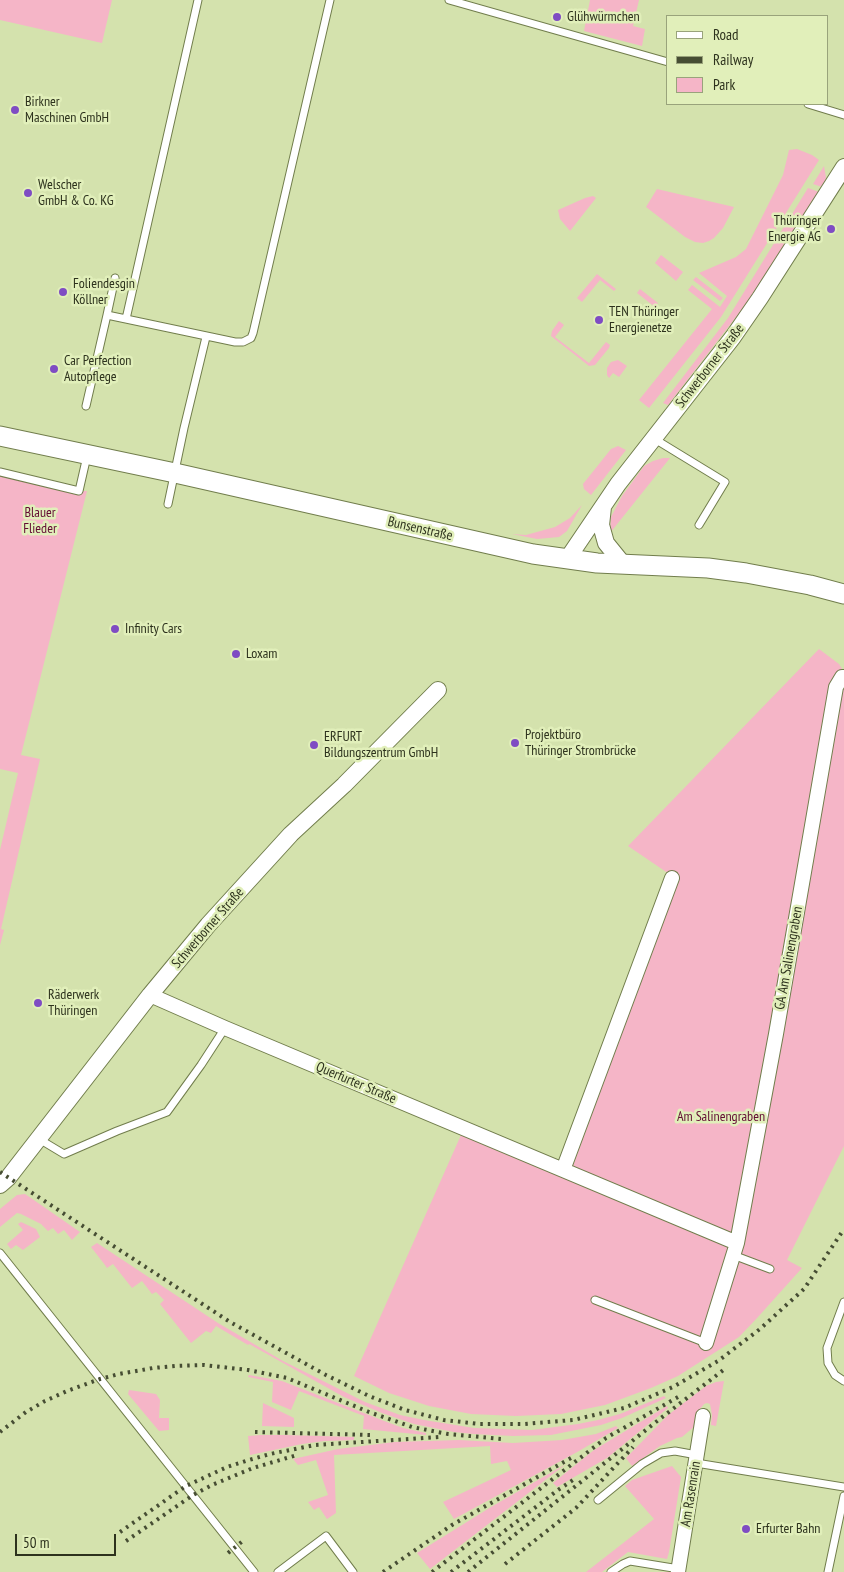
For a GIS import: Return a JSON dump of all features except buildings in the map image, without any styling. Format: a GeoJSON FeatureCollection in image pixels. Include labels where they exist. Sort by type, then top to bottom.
{"type":"FeatureCollection","features":[{"type":"Feature","properties":{"kind":"main road","name":"Bunsenstraße"},"geometry":{"type":"LineString","coordinates":[[0,436],[441,531],[524,552],[597,563],[708,568],[746,573],[839,592]]}},
{"type":"Feature","properties":{"kind":"street","name":"Schwerborner Straße"},"geometry":{"type":"LineString","coordinates":[[568,558],[618,484],[733,337],[844,167]]}},
{"type":"Feature","properties":{"kind":"street"},"geometry":{"type":"LineString","coordinates":[[603,507],[601,525],[606,542],[623,564]]}},
{"type":"Feature","properties":{"kind":"street","name":"GA Am Salinengraben"},"geometry":{"type":"LineString","coordinates":[[706,1343],[735,1249],[776,1034],[836,687],[842,677],[844,677]]}},
{"type":"Feature","properties":{"kind":"street","name":"Schwerborner Straße"},"geometry":{"type":"LineString","coordinates":[[0,1185],[8,1178],[150,995],[208,925],[291,834],[344,785],[438,690]]}},
{"type":"Feature","properties":{"kind":"street"},"geometry":{"type":"LineString","coordinates":[[672,878],[563,1170],[735,1249]]}},
{"type":"Feature","properties":{"kind":"street","name":"Querfurter Straße"},"geometry":{"type":"LineString","coordinates":[[150,995],[563,1170]]}},
{"type":"Feature","properties":{"kind":"street","name":"Am Rasenrain"},"geometry":{"type":"LineString","coordinates":[[678,1571],[703,1416]]}},
{"type":"Feature","properties":{"kind":"lane"},"geometry":{"type":"LineString","coordinates":[[126,319],[198,0]]}},
{"type":"Feature","properties":{"kind":"lane"},"geometry":{"type":"LineString","coordinates":[[107,315],[236,342],[243,342],[251,338],[254,333],[330,0]]}},
{"type":"Feature","properties":{"kind":"lane"},"geometry":{"type":"LineString","coordinates":[[449,0],[666,61]]}},
{"type":"Feature","properties":{"kind":"lane"},"geometry":{"type":"LineString","coordinates":[[811,105],[844,115]]}},
{"type":"Feature","properties":{"kind":"lane"},"geometry":{"type":"LineString","coordinates":[[86,406],[115,278]]}},
{"type":"Feature","properties":{"kind":"lane"},"geometry":{"type":"LineString","coordinates":[[168,504],[206,337]]}},
{"type":"Feature","properties":{"kind":"lane"},"geometry":{"type":"LineString","coordinates":[[653,438],[725,482],[699,525]]}},
{"type":"Feature","properties":{"kind":"lane"},"geometry":{"type":"LineString","coordinates":[[0,472],[79,491],[87,456]]}},
{"type":"Feature","properties":{"kind":"lane"},"geometry":{"type":"LineString","coordinates":[[39,1138],[64,1154],[167,1112],[201,1066],[225,1028]]}},
{"type":"Feature","properties":{"kind":"lane"},"geometry":{"type":"LineString","coordinates":[[735,1249],[770,1269]]}},
{"type":"Feature","properties":{"kind":"lane"},"geometry":{"type":"LineString","coordinates":[[0,1253],[254,1572]]}},
{"type":"Feature","properties":{"kind":"lane","name":"GA Am Salinengraben"},"geometry":{"type":"LineString","coordinates":[[595,1300],[706,1343]]}},
{"type":"Feature","properties":{"kind":"lane"},"geometry":{"type":"LineString","coordinates":[[844,1302],[827,1348],[828,1363],[835,1375],[844,1381]]}},
{"type":"Feature","properties":{"kind":"lane"},"geometry":{"type":"LineString","coordinates":[[598,1500],[642,1464],[661,1453],[675,1451],[696,1459],[844,1486]]}},
{"type":"Feature","properties":{"kind":"lane"},"geometry":{"type":"LineString","coordinates":[[828,1572],[844,1496]]}},
{"type":"Feature","properties":{"kind":"lane"},"geometry":{"type":"LineString","coordinates":[[278,1572],[326,1536],[353,1572]]}},
{"type":"Feature","properties":{"kind":"lane"},"geometry":{"type":"LineString","coordinates":[[611,1572],[630,1561],[678,1571]]}},
{"type":"Feature","properties":{"kind":"green space"},"geometry":{"type":"Polygon","coordinates":[[[0,0],[112,0],[102,43],[0,20],[0,0]]]}},
{"type":"Feature","properties":{"kind":"green space"},"geometry":{"type":"Polygon","coordinates":[[[590,0],[639,0],[633,26],[645,29],[642,46],[584,31],[590,0]]]}},
{"type":"Feature","properties":{"kind":"green space"},"geometry":{"type":"Polygon","coordinates":[[[797,149],[819,160],[721,317],[649,408],[639,400],[712,309],[688,290],[692,285],[720,307],[727,296],[699,273],[736,257],[746,249],[783,175],[789,150],[797,149]]]}},
{"type":"Feature","properties":{"kind":"green space"},"geometry":{"type":"Polygon","coordinates":[[[824,166],[826,178],[822,187],[813,184],[824,166]]]}},
{"type":"Feature","properties":{"kind":"green space"},"geometry":{"type":"Polygon","coordinates":[[[808,188],[819,192],[753,295],[668,405],[663,403],[728,318],[808,188]]]}},
{"type":"Feature","properties":{"kind":"green space"},"geometry":{"type":"Polygon","coordinates":[[[657,189],[734,207],[723,228],[714,238],[703,243],[695,242],[685,237],[646,207],[657,189]]]}},
{"type":"Feature","properties":{"kind":"green space"},"geometry":{"type":"Polygon","coordinates":[[[593,196],[596,198],[570,231],[560,219],[558,210],[593,196]]]}},
{"type":"Feature","properties":{"kind":"green space"},"geometry":{"type":"Polygon","coordinates":[[[661,255],[683,272],[676,281],[655,263],[661,255]]]}},
{"type":"Feature","properties":{"kind":"green space"},"geometry":{"type":"Polygon","coordinates":[[[597,274],[616,289],[614,291],[600,280],[582,302],[577,298],[597,274]]]}},
{"type":"Feature","properties":{"kind":"green space"},"geometry":{"type":"Polygon","coordinates":[[[696,277],[723,298],[720,301],[693,280],[696,277]]]}},
{"type":"Feature","properties":{"kind":"green space"},"geometry":{"type":"Polygon","coordinates":[[[640,289],[658,303],[655,307],[637,293],[640,289]]]}},
{"type":"Feature","properties":{"kind":"green space"},"geometry":{"type":"Polygon","coordinates":[[[559,321],[564,325],[555,337],[589,363],[606,342],[610,345],[595,365],[589,366],[551,336],[559,321]]]}},
{"type":"Feature","properties":{"kind":"green space"},"geometry":{"type":"Polygon","coordinates":[[[618,360],[627,366],[619,377],[613,373],[609,378],[607,368],[611,362],[618,360]]]}},
{"type":"Feature","properties":{"kind":"green space"},"geometry":{"type":"Polygon","coordinates":[[[618,446],[626,450],[591,495],[584,489],[583,484],[611,449],[618,446]]]}},
{"type":"Feature","properties":{"kind":"green space"},"geometry":{"type":"Polygon","coordinates":[[[663,458],[670,458],[610,533],[611,517],[622,496],[644,466],[663,458]]]}},
{"type":"Feature","properties":{"kind":"green space","name":"Blauer Flieder"},"geometry":{"type":"Polygon","coordinates":[[[0,472],[79,491],[87,491],[21,755],[40,759],[1,929],[4,930],[0,945],[0,850],[18,773],[0,769],[0,472]]]}},
{"type":"Feature","properties":{"kind":"green space"},"geometry":{"type":"Polygon","coordinates":[[[582,505],[567,531],[559,537],[537,539],[512,534],[526,535],[555,527],[570,518],[582,505]]]}},
{"type":"Feature","properties":{"kind":"green space","name":"Am Salinengraben"},"geometry":{"type":"Polygon","coordinates":[[[819,649],[839,664],[844,672],[844,1146],[787,1260],[802,1268],[739,1337],[678,1376],[605,1405],[561,1414],[516,1416],[471,1414],[429,1406],[389,1393],[354,1376],[461,1135],[568,1179],[678,880],[628,846],[819,649]]]}},
{"type":"Feature","properties":{"kind":"green space"},"geometry":{"type":"Polygon","coordinates":[[[25,1194],[80,1232],[72,1240],[64,1230],[58,1234],[53,1228],[48,1231],[41,1224],[17,1213],[0,1227],[0,1209],[17,1195],[25,1194]]]}},
{"type":"Feature","properties":{"kind":"green space"},"geometry":{"type":"Polygon","coordinates":[[[21,1222],[36,1229],[40,1237],[23,1250],[16,1245],[11,1249],[7,1244],[23,1230],[18,1224],[21,1222]]]}},
{"type":"Feature","properties":{"kind":"green space"},"geometry":{"type":"Polygon","coordinates":[[[97,1243],[218,1323],[283,1361],[365,1402],[400,1415],[474,1428],[532,1430],[598,1420],[620,1414],[664,1396],[666,1398],[622,1418],[601,1425],[551,1435],[474,1434],[414,1424],[344,1397],[216,1326],[211,1333],[206,1331],[191,1343],[160,1304],[164,1300],[156,1292],[152,1294],[142,1281],[132,1288],[113,1264],[107,1268],[91,1247],[97,1243]]]}},
{"type":"Feature","properties":{"kind":"green space"},"geometry":{"type":"Polygon","coordinates":[[[249,1375],[282,1381],[403,1428],[426,1433],[426,1435],[363,1429],[364,1416],[299,1391],[291,1410],[272,1402],[273,1382],[248,1377],[249,1375]]]}},
{"type":"Feature","properties":{"kind":"green space"},"geometry":{"type":"Polygon","coordinates":[[[724,1381],[716,1426],[711,1425],[710,1404],[704,1404],[700,1409],[695,1426],[682,1437],[660,1446],[632,1466],[626,1458],[668,1415],[706,1386],[724,1381]]]}},
{"type":"Feature","properties":{"kind":"green space"},"geometry":{"type":"Polygon","coordinates":[[[129,1390],[156,1394],[160,1400],[159,1418],[169,1418],[169,1430],[159,1431],[128,1394],[129,1390]]]}},
{"type":"Feature","properties":{"kind":"green space"},"geometry":{"type":"Polygon","coordinates":[[[263,1403],[294,1418],[294,1427],[262,1426],[263,1403]]]}},
{"type":"Feature","properties":{"kind":"green space"},"geometry":{"type":"Polygon","coordinates":[[[667,1406],[668,1408],[607,1458],[557,1487],[553,1483],[594,1450],[667,1406]]]}},
{"type":"Feature","properties":{"kind":"green space"},"geometry":{"type":"Polygon","coordinates":[[[616,1426],[618,1428],[579,1451],[454,1519],[443,1502],[511,1470],[507,1461],[491,1464],[490,1446],[334,1455],[336,1513],[327,1519],[319,1507],[314,1510],[308,1502],[328,1495],[316,1460],[298,1465],[293,1459],[338,1449],[395,1442],[459,1440],[513,1443],[562,1440],[596,1434],[616,1426]]]}},
{"type":"Feature","properties":{"kind":"green space"},"geometry":{"type":"Polygon","coordinates":[[[248,1436],[354,1437],[354,1440],[302,1444],[250,1455],[248,1436]]]}},
{"type":"Feature","properties":{"kind":"green space"},"geometry":{"type":"Polygon","coordinates":[[[566,1464],[430,1569],[417,1553],[491,1507],[566,1464]]]}},
{"type":"Feature","properties":{"kind":"green space"},"geometry":{"type":"Polygon","coordinates":[[[672,1466],[681,1477],[667,1559],[628,1552],[602,1572],[586,1572],[654,1519],[625,1486],[632,1480],[672,1466]]]}},
{"type":"Feature","properties":{"kind":"railway"},"geometry":{"type":"LineString","coordinates":[[0,1172],[230,1322],[326,1375],[369,1396],[405,1410],[444,1420],[480,1424],[524,1424],[573,1420],[624,1408],[673,1387],[718,1361],[760,1329],[804,1289],[844,1229]]}},
{"type":"Feature","properties":{"kind":"railway"},"geometry":{"type":"LineString","coordinates":[[0,1432],[26,1412],[45,1401],[100,1379],[153,1368],[204,1365],[248,1370],[287,1378],[369,1412],[412,1427],[448,1434],[502,1439]]}},
{"type":"Feature","properties":{"kind":"railway"},"geometry":{"type":"LineString","coordinates":[[468,1572],[726,1368]]}},
{"type":"Feature","properties":{"kind":"railway"},"geometry":{"type":"LineString","coordinates":[[432,1572],[606,1438],[678,1397]]}},
{"type":"Feature","properties":{"kind":"railway"},"geometry":{"type":"LineString","coordinates":[[255,1432],[372,1435]]}},
{"type":"Feature","properties":{"kind":"railway"},"geometry":{"type":"LineString","coordinates":[[120,1532],[186,1486],[227,1467],[249,1460],[315,1445],[440,1437]]}},
{"type":"Feature","properties":{"kind":"railway"},"geometry":{"type":"LineString","coordinates":[[505,1564],[576,1508],[633,1447]]}},
{"type":"Feature","properties":{"kind":"railway"},"geometry":{"type":"LineString","coordinates":[[126,1541],[193,1495],[212,1485],[253,1468],[297,1455]]}},
{"type":"Feature","properties":{"kind":"railway"},"geometry":{"type":"LineString","coordinates":[[383,1572],[452,1525],[571,1458]]}},
{"type":"Feature","properties":{"kind":"railway"},"geometry":{"type":"LineString","coordinates":[[451,1572],[573,1480]]}},
{"type":"Feature","properties":{"kind":"railway"},"geometry":{"type":"LineString","coordinates":[[228,1553],[244,1540]]}},
{"type":"Feature","properties":{"kind":"place","name":"Glühwürmchen"},"geometry":{"type":"Point","coordinates":[557,17]}},
{"type":"Feature","properties":{"kind":"place","name":"Birkner Maschinen GmbH"},"geometry":{"type":"Point","coordinates":[15,110]}},
{"type":"Feature","properties":{"kind":"place","name":"Welscher GmbH & Co. KG"},"geometry":{"type":"Point","coordinates":[28,193]}},
{"type":"Feature","properties":{"kind":"place","name":"Thüringer Energie AG"},"geometry":{"type":"Point","coordinates":[831,229]}},
{"type":"Feature","properties":{"kind":"place","name":"Foliendesgin Köllner"},"geometry":{"type":"Point","coordinates":[63,292]}},
{"type":"Feature","properties":{"kind":"place","name":"TEN Thüringer Energienetze"},"geometry":{"type":"Point","coordinates":[599,320]}},
{"type":"Feature","properties":{"kind":"place","name":"Car Perfection Autopflege"},"geometry":{"type":"Point","coordinates":[54,369]}},
{"type":"Feature","properties":{"kind":"place","name":"Infinity Cars"},"geometry":{"type":"Point","coordinates":[115,629]}},
{"type":"Feature","properties":{"kind":"place","name":"Loxam"},"geometry":{"type":"Point","coordinates":[236,654]}},
{"type":"Feature","properties":{"kind":"place","name":"Projektbüro Thüringer Strombrücke"},"geometry":{"type":"Point","coordinates":[515,743]}},
{"type":"Feature","properties":{"kind":"place","name":"ERFURT Bildungszentrum GmbH"},"geometry":{"type":"Point","coordinates":[314,745]}},
{"type":"Feature","properties":{"kind":"place","name":"Räderwerk Thüringen"},"geometry":{"type":"Point","coordinates":[38,1003]}},
{"type":"Feature","properties":{"kind":"place","name":"Erfurter Bahn"},"geometry":{"type":"Point","coordinates":[746,1529]}}]}
